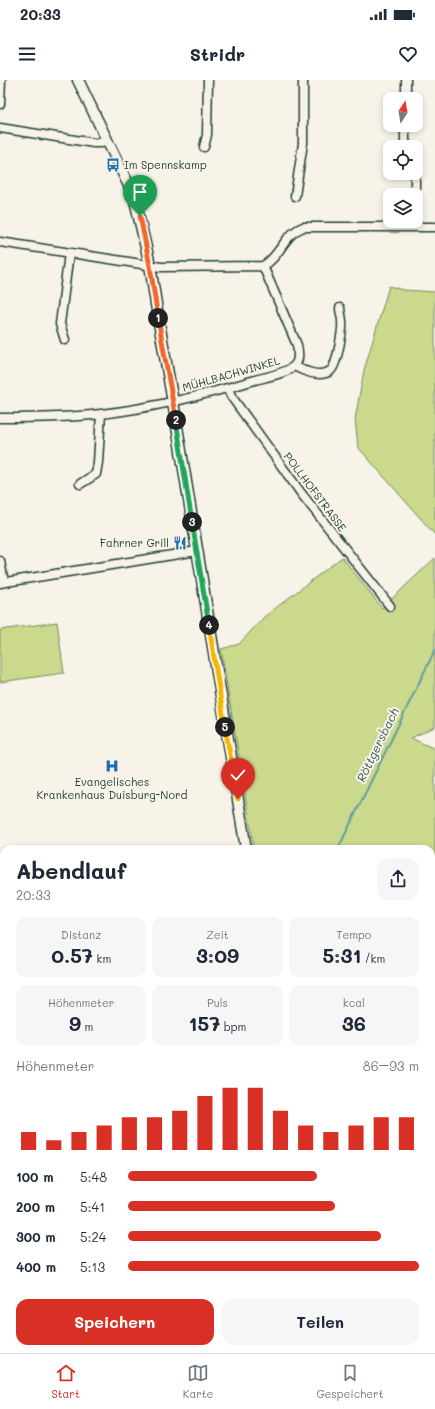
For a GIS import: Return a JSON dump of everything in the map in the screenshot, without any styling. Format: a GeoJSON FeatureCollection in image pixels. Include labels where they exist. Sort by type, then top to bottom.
{"type":"FeatureCollection","features":[{"type":"Feature","properties":{"kind":"street"},"geometry":{"type":"LineString","coordinates":[[0,104],[1,80]]}},
{"type":"Feature","properties":{"kind":"street"},"geometry":{"type":"LineString","coordinates":[[78,80],[134,196],[150,266],[245,845]]}},
{"type":"Feature","properties":{"kind":"street"},"geometry":{"type":"LineString","coordinates":[[204,147],[208,135],[208,80]]}},
{"type":"Feature","properties":{"kind":"street"},"geometry":{"type":"LineString","coordinates":[[296,196],[303,143],[303,80]]}},
{"type":"Feature","properties":{"kind":"street"},"geometry":{"type":"LineString","coordinates":[[406,80],[406,92]]}},
{"type":"Feature","properties":{"kind":"street"},"geometry":{"type":"LineString","coordinates":[[0,128],[94,143],[107,141]]}},
{"type":"Feature","properties":{"kind":"street"},"geometry":{"type":"LineString","coordinates":[[0,242],[150,266],[263,266],[269,263],[292,233],[303,227],[435,227]]}},
{"type":"Feature","properties":{"kind":"street"},"geometry":{"type":"LineString","coordinates":[[65,340],[60,324],[69,253]]}},
{"type":"Feature","properties":{"kind":"street","name":"MÜHLBACHWINKEL"},"geometry":{"type":"LineString","coordinates":[[0,418],[48,418],[101,414],[173,402],[228,388],[287,370],[294,366],[298,358],[297,345],[263,266]]}},
{"type":"Feature","properties":{"kind":"street","name":"MÜHLBACHWINKEL"},"geometry":{"type":"LineString","coordinates":[[294,366],[305,371],[315,373],[330,371],[334,366],[341,332],[342,321],[340,308]]}},
{"type":"Feature","properties":{"kind":"street","name":"POLLHOFSTRASSE"},"geometry":{"type":"LineString","coordinates":[[228,388],[231,396],[301,493],[390,606]]}},
{"type":"Feature","properties":{"kind":"street"},"geometry":{"type":"LineString","coordinates":[[80,484],[96,474],[101,414]]}},
{"type":"Feature","properties":{"kind":"street"},"geometry":{"type":"LineString","coordinates":[[0,561],[2,583],[197,551]]}},
{"type":"Feature","properties":{"kind":"green space"},"geometry":{"type":"Polygon","coordinates":[[[389,286],[403,290],[435,292],[435,535],[358,447],[355,419],[364,370],[389,286]]]}},
{"type":"Feature","properties":{"kind":"green space"},"geometry":{"type":"Polygon","coordinates":[[[342,557],[382,608],[435,558],[435,727],[411,738],[435,749],[435,845],[253,845],[221,649],[239,644],[264,617],[342,557]]]}},
{"type":"Feature","properties":{"kind":"green space"},"geometry":{"type":"Polygon","coordinates":[[[57,622],[64,673],[0,682],[0,630],[57,622]]]}},
{"type":"Feature","properties":{"kind":"waterway","name":"Röttgersbach"},"geometry":{"type":"LineString","coordinates":[[340,845],[435,650]]}},
{"type":"Feature","properties":{"kind":"place","name":"Im Spennskamp"},"geometry":{"type":"Point","coordinates":[113,165]}},
{"type":"Feature","properties":{"kind":"place","name":"Fahrner Grill"},"geometry":{"type":"Point","coordinates":[180,543]}},
{"type":"Feature","properties":{"kind":"place","name":"Evangelisches Krankenhaus Duisburg-Nord"},"geometry":{"type":"Point","coordinates":[112,766]}},
{"type":"Feature","properties":{"kind":"route"},"geometry":{"type":"LineString","coordinates":[[140,216],[173,402],[238,799]]}}]}
